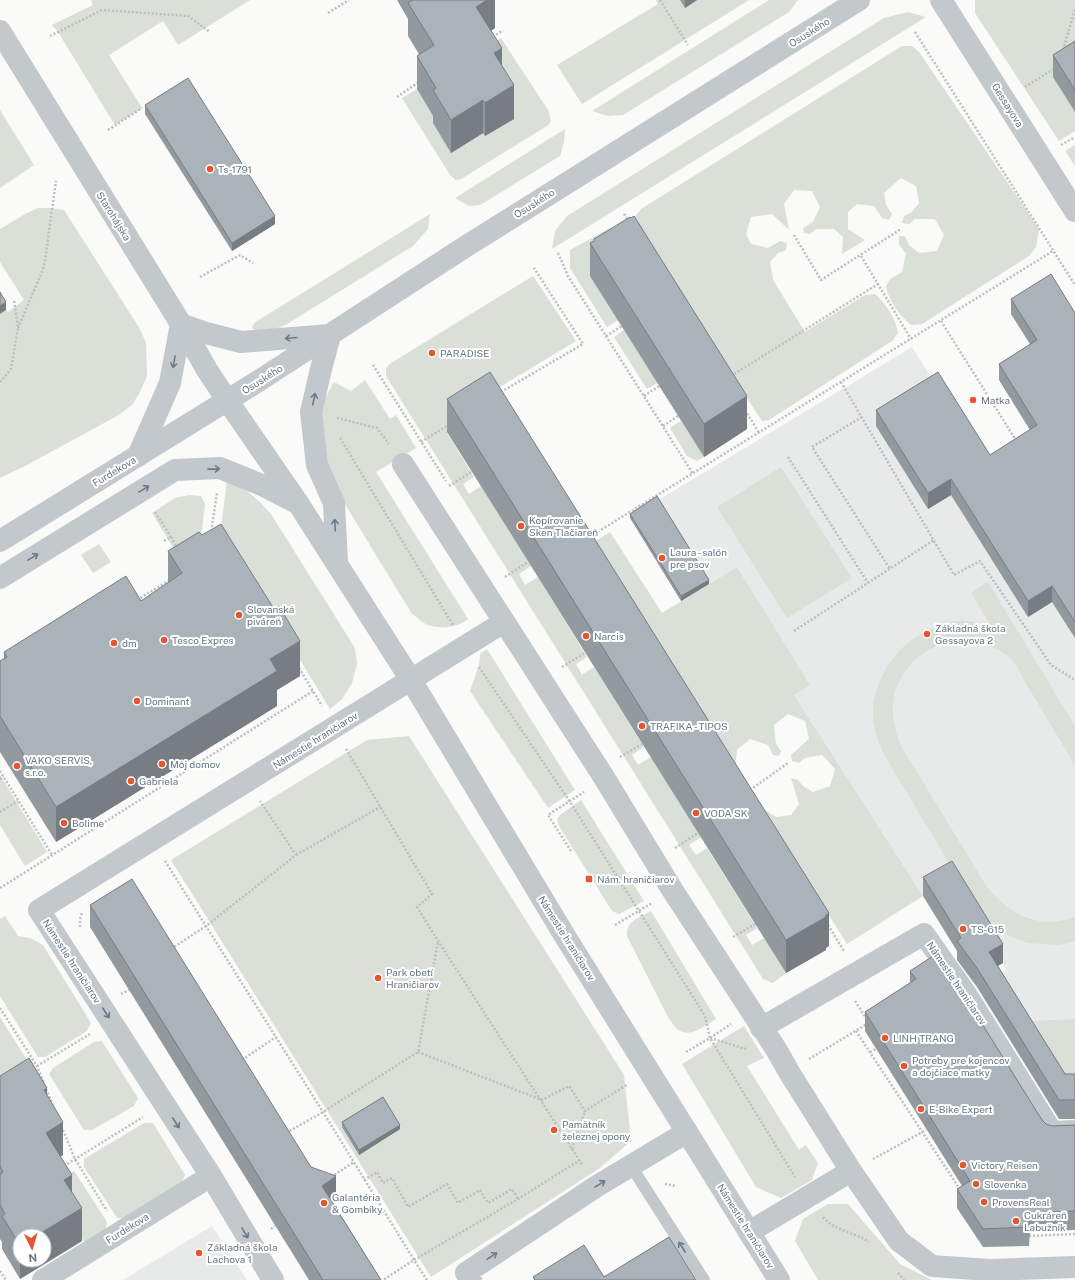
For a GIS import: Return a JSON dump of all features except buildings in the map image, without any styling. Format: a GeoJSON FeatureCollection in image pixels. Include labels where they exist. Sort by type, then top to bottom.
{"type":"FeatureCollection","features":[{"type":"Feature","properties":{"kind":"street","name":"Gessayova"},"geometry":{"type":"LineString","coordinates":[[942,0],[1075,211]]}},
{"type":"Feature","properties":{"kind":"street","name":"Osuského"},"geometry":{"type":"LineString","coordinates":[[227,400],[847,3]]}},
{"type":"Feature","properties":{"kind":"street","name":"Starohájska"},"geometry":{"type":"LineString","coordinates":[[0,31],[207,370],[227,400]]}},
{"type":"Feature","properties":{"kind":"street"},"geometry":{"type":"LineString","coordinates":[[138,456],[170,383],[180,324],[206,333],[241,342],[330,335],[320,369],[311,412],[317,465],[334,503],[337,564]]}},
{"type":"Feature","properties":{"kind":"street","name":"Furdekova"},"geometry":{"type":"LineString","coordinates":[[0,541],[227,400]]}},
{"type":"Feature","properties":{"kind":"street","name":"Námestie hraničiarov"},"geometry":{"type":"LineString","coordinates":[[227,400],[298,503],[411,680],[563,933],[779,1280]]}},
{"type":"Feature","properties":{"kind":"street"},"geometry":{"type":"LineString","coordinates":[[403,464],[605,779],[673,891],[776,1049],[788,1072],[851,1171],[899,1241],[932,1266],[989,1270],[1075,1267]]}},
{"type":"Feature","properties":{"kind":"street"},"geometry":{"type":"LineString","coordinates":[[0,578],[175,470],[220,468],[264,486],[298,503]]}},
{"type":"Feature","properties":{"kind":"street","name":"Námestie hraničiarov"},"geometry":{"type":"LineString","coordinates":[[273,1280],[211,1176],[39,910],[504,622]]}},
{"type":"Feature","properties":{"kind":"street","name":"Námestie hraničiarov"},"geometry":{"type":"LineString","coordinates":[[756,1019],[924,934],[966,994],[1052,1132],[1075,1130]]}},
{"type":"Feature","properties":{"kind":"street"},"geometry":{"type":"LineString","coordinates":[[471,1280],[466,1273],[597,1186],[687,1132]]}},
{"type":"Feature","properties":{"kind":"street"},"geometry":{"type":"LineString","coordinates":[[749,1232],[851,1171]]}},
{"type":"Feature","properties":{"kind":"street","name":"Furdekova"},"geometry":{"type":"LineString","coordinates":[[43,1280],[211,1176]]}},
{"type":"Feature","properties":{"kind":"lane"},"geometry":{"type":"LineString","coordinates":[[631,1166],[704,1280]]}},
{"type":"Feature","properties":{"kind":"path"},"geometry":{"type":"LineString","coordinates":[[328,13],[349,0]]}},
{"type":"Feature","properties":{"kind":"path"},"geometry":{"type":"LineString","coordinates":[[660,0],[688,45]]}},
{"type":"Feature","properties":{"kind":"path"},"geometry":{"type":"LineString","coordinates":[[1063,51],[1075,8]]}},
{"type":"Feature","properties":{"kind":"path"},"geometry":{"type":"LineString","coordinates":[[50,36],[102,10],[188,16],[210,32]]}},
{"type":"Feature","properties":{"kind":"path"},"geometry":{"type":"LineString","coordinates":[[490,38],[503,30]]}},
{"type":"Feature","properties":{"kind":"path"},"geometry":{"type":"LineString","coordinates":[[915,32],[1075,285]]}},
{"type":"Feature","properties":{"kind":"path"},"geometry":{"type":"LineString","coordinates":[[1022,90],[1059,66]]}},
{"type":"Feature","properties":{"kind":"path"},"geometry":{"type":"LineString","coordinates":[[397,97],[422,81]]}},
{"type":"Feature","properties":{"kind":"path"},"geometry":{"type":"LineString","coordinates":[[108,130],[142,108]]}},
{"type":"Feature","properties":{"kind":"path"},"geometry":{"type":"LineString","coordinates":[[1059,147],[1075,137]]}},
{"type":"Feature","properties":{"kind":"path"},"geometry":{"type":"LineString","coordinates":[[0,382],[11,369],[18,328],[44,266],[56,181]]}},
{"type":"Feature","properties":{"kind":"path"},"geometry":{"type":"LineString","coordinates":[[624,214],[628,221]]}},
{"type":"Feature","properties":{"kind":"path"},"geometry":{"type":"LineString","coordinates":[[794,235],[821,280],[861,256],[901,229]]}},
{"type":"Feature","properties":{"kind":"path"},"geometry":{"type":"LineString","coordinates":[[590,536],[1053,251]]}},
{"type":"Feature","properties":{"kind":"path"},"geometry":{"type":"LineString","coordinates":[[558,253],[568,276],[693,474]]}},
{"type":"Feature","properties":{"kind":"path"},"geometry":{"type":"LineString","coordinates":[[200,277],[240,255],[253,264]]}},
{"type":"Feature","properties":{"kind":"path"},"geometry":{"type":"LineString","coordinates":[[861,256],[911,339]]}},
{"type":"Feature","properties":{"kind":"path"},"geometry":{"type":"LineString","coordinates":[[501,392],[583,344],[534,268]]}},
{"type":"Feature","properties":{"kind":"path"},"geometry":{"type":"LineString","coordinates":[[726,380],[878,284]]}},
{"type":"Feature","properties":{"kind":"path"},"geometry":{"type":"LineString","coordinates":[[14,300],[18,328]]}},
{"type":"Feature","properties":{"kind":"path"},"geometry":{"type":"LineString","coordinates":[[942,320],[1019,445]]}},
{"type":"Feature","properties":{"kind":"path"},"geometry":{"type":"LineString","coordinates":[[606,336],[622,326]]}},
{"type":"Feature","properties":{"kind":"path"},"geometry":{"type":"LineString","coordinates":[[840,382],[954,574],[980,560],[1051,665],[1075,680]]}},
{"type":"Feature","properties":{"kind":"path"},"geometry":{"type":"LineString","coordinates":[[644,396],[659,386]]}},
{"type":"Feature","properties":{"kind":"path"},"geometry":{"type":"LineString","coordinates":[[743,406],[759,433]]}},
{"type":"Feature","properties":{"kind":"path"},"geometry":{"type":"LineString","coordinates":[[663,426],[678,416]]}},
{"type":"Feature","properties":{"kind":"path"},"geometry":{"type":"LineString","coordinates":[[333,417],[377,428],[403,464]]}},
{"type":"Feature","properties":{"kind":"path"},"geometry":{"type":"LineString","coordinates":[[862,417],[812,447],[890,569]]}},
{"type":"Feature","properties":{"kind":"path"},"geometry":{"type":"LineString","coordinates":[[421,442],[454,421]]}},
{"type":"Feature","properties":{"kind":"path"},"geometry":{"type":"LineString","coordinates":[[338,436],[466,646],[570,802],[704,1016],[710,1038],[807,1197],[825,1219],[836,1228],[861,1237],[871,1244]]}},
{"type":"Feature","properties":{"kind":"path"},"geometry":{"type":"LineString","coordinates":[[788,457],[868,583]]}},
{"type":"Feature","properties":{"kind":"path"},"geometry":{"type":"LineString","coordinates":[[449,486],[471,472]]}},
{"type":"Feature","properties":{"kind":"path"},"geometry":{"type":"LineString","coordinates":[[216,533],[212,526],[218,489]]}},
{"type":"Feature","properties":{"kind":"path"},"geometry":{"type":"LineString","coordinates":[[154,511],[178,549]]}},
{"type":"Feature","properties":{"kind":"path"},"geometry":{"type":"LineString","coordinates":[[164,541],[170,537]]}},
{"type":"Feature","properties":{"kind":"path"},"geometry":{"type":"LineString","coordinates":[[794,631],[934,540]]}},
{"type":"Feature","properties":{"kind":"path"},"geometry":{"type":"LineString","coordinates":[[505,577],[528,562]]}},
{"type":"Feature","properties":{"kind":"path"},"geometry":{"type":"LineString","coordinates":[[135,601],[176,576]]}},
{"type":"Feature","properties":{"kind":"path"},"geometry":{"type":"LineString","coordinates":[[562,667],[585,653]]}},
{"type":"Feature","properties":{"kind":"path"},"geometry":{"type":"LineString","coordinates":[[296,663],[432,894],[417,907],[597,1186]]}},
{"type":"Feature","properties":{"kind":"path"},"geometry":{"type":"LineString","coordinates":[[0,888],[313,691]]}},
{"type":"Feature","properties":{"kind":"path"},"geometry":{"type":"LineString","coordinates":[[618,758],[642,744]]}},
{"type":"Feature","properties":{"kind":"path"},"geometry":{"type":"LineString","coordinates":[[745,793],[788,764]]}},
{"type":"Feature","properties":{"kind":"path"},"geometry":{"type":"LineString","coordinates":[[0,771],[52,855]]}},
{"type":"Feature","properties":{"kind":"path"},"geometry":{"type":"LineString","coordinates":[[0,779],[4,777]]}},
{"type":"Feature","properties":{"kind":"path"},"geometry":{"type":"LineString","coordinates":[[571,851],[548,815],[605,779]]}},
{"type":"Feature","properties":{"kind":"path"},"geometry":{"type":"LineString","coordinates":[[259,799],[296,855]]}},
{"type":"Feature","properties":{"kind":"path"},"geometry":{"type":"LineString","coordinates":[[0,812],[18,801]]}},
{"type":"Feature","properties":{"kind":"path"},"geometry":{"type":"LineString","coordinates":[[170,949],[206,926],[296,855],[380,807]]}},
{"type":"Feature","properties":{"kind":"path"},"geometry":{"type":"LineString","coordinates":[[675,848],[698,833]]}},
{"type":"Feature","properties":{"kind":"path"},"geometry":{"type":"LineString","coordinates":[[163,858],[427,1280]]}},
{"type":"Feature","properties":{"kind":"path"},"geometry":{"type":"LineString","coordinates":[[615,925],[673,891]]}},
{"type":"Feature","properties":{"kind":"path"},"geometry":{"type":"LineString","coordinates":[[80,927],[80,920],[83,910]]}},
{"type":"Feature","properties":{"kind":"path"},"geometry":{"type":"LineString","coordinates":[[825,921],[846,954]]}},
{"type":"Feature","properties":{"kind":"path"},"geometry":{"type":"LineString","coordinates":[[731,938],[755,924]]}},
{"type":"Feature","properties":{"kind":"path"},"geometry":{"type":"LineString","coordinates":[[284,1134],[323,1112],[418,1052],[438,941]]}},
{"type":"Feature","properties":{"kind":"path"},"geometry":{"type":"LineString","coordinates":[[788,1072],[869,1023],[854,1000]]}},
{"type":"Feature","properties":{"kind":"path"},"geometry":{"type":"LineString","coordinates":[[0,1008],[37,1066],[55,1110]]}},
{"type":"Feature","properties":{"kind":"path"},"geometry":{"type":"LineString","coordinates":[[686,1052],[710,1038],[756,1019]]}},
{"type":"Feature","properties":{"kind":"path"},"geometry":{"type":"LineString","coordinates":[[37,1066],[111,1021]]}},
{"type":"Feature","properties":{"kind":"path"},"geometry":{"type":"LineString","coordinates":[[856,1031],[963,1195]]}},
{"type":"Feature","properties":{"kind":"path"},"geometry":{"type":"LineString","coordinates":[[240,1061],[276,1037]]}},
{"type":"Feature","properties":{"kind":"path"},"geometry":{"type":"LineString","coordinates":[[710,1038],[750,1051]]}},
{"type":"Feature","properties":{"kind":"path"},"geometry":{"type":"LineString","coordinates":[[870,1052],[876,1049]]}},
{"type":"Feature","properties":{"kind":"path"},"geometry":{"type":"LineString","coordinates":[[418,1052],[542,1100],[569,1086],[585,1111]]}},
{"type":"Feature","properties":{"kind":"path"},"geometry":{"type":"LineString","coordinates":[[572,1149],[585,1111],[629,1084]]}},
{"type":"Feature","properties":{"kind":"path"},"geometry":{"type":"LineString","coordinates":[[62,1167],[164,1104]]}},
{"type":"Feature","properties":{"kind":"path"},"geometry":{"type":"LineString","coordinates":[[60,1124],[75,1159],[120,1232]]}},
{"type":"Feature","properties":{"kind":"path"},"geometry":{"type":"LineString","coordinates":[[851,1171],[926,1130]]}},
{"type":"Feature","properties":{"kind":"path"},"geometry":{"type":"LineString","coordinates":[[383,1280],[580,1160]]}},
{"type":"Feature","properties":{"kind":"path"},"geometry":{"type":"LineString","coordinates":[[329,1178],[354,1162]]}},
{"type":"Feature","properties":{"kind":"path"},"geometry":{"type":"LineString","coordinates":[[364,1180],[377,1172],[383,1183],[392,1178],[408,1207],[447,1184],[458,1203],[480,1190],[488,1203],[512,1189],[518,1199]]}},
{"type":"Feature","properties":{"kind":"path"},"geometry":{"type":"LineString","coordinates":[[1029,1236],[1075,1234]]}},
{"type":"Feature","properties":{"kind":"path"},"geometry":{"type":"LineString","coordinates":[[895,1269],[904,1280]]}},
{"type":"Feature","properties":{"kind":"path"},"geometry":{"type":"LineString","coordinates":[[0,1271],[6,1280]]}},
{"type":"Feature","properties":{"kind":"shaded area"},"geometry":{"type":"Polygon","coordinates":[[[91,0],[250,0],[178,45],[163,21],[109,55],[142,108],[115,125],[58,32],[52,25],[93,5],[91,0]]]}},
{"type":"Feature","properties":{"kind":"shaded area"},"geometry":{"type":"Polygon","coordinates":[[[656,0],[749,0],[582,104],[557,65],[658,4],[656,0]]]}},
{"type":"Feature","properties":{"kind":"shaded area"},"geometry":{"type":"Polygon","coordinates":[[[769,0],[798,0],[789,12],[623,115],[608,116],[592,111],[769,0]]]}},
{"type":"Feature","properties":{"kind":"shaded area"},"geometry":{"type":"Polygon","coordinates":[[[975,0],[1075,0],[1075,131],[1059,141],[975,13],[975,0]]]}},
{"type":"Feature","properties":{"kind":"shaded area"},"geometry":{"type":"Polygon","coordinates":[[[908,12],[926,17],[552,249],[555,231],[567,216],[884,18],[908,12]]]}},
{"type":"Feature","properties":{"kind":"shaded area"},"geometry":{"type":"Polygon","coordinates":[[[501,38],[548,110],[551,121],[547,126],[461,179],[456,180],[450,175],[402,98],[417,89],[436,121],[482,50],[501,38]]]}},
{"type":"Feature","properties":{"kind":"shaded area"},"geometry":{"type":"Polygon","coordinates":[[[902,46],[912,46],[919,52],[1039,229],[1036,247],[1029,256],[922,324],[911,325],[895,307],[889,297],[886,286],[890,279],[902,272],[906,254],[899,244],[899,236],[905,236],[909,245],[919,253],[937,251],[944,235],[935,219],[915,219],[909,224],[902,223],[904,216],[912,212],[919,203],[916,186],[901,178],[884,193],[886,205],[892,214],[889,220],[882,218],[874,206],[857,204],[848,212],[848,229],[865,240],[842,254],[843,237],[834,229],[816,229],[810,234],[804,233],[803,228],[813,222],[820,207],[812,191],[794,190],[784,204],[789,230],[772,214],[751,217],[746,234],[751,244],[768,248],[780,241],[787,243],[786,250],[778,253],[770,262],[773,280],[805,332],[865,295],[875,294],[890,312],[898,333],[892,341],[769,420],[762,421],[635,227],[634,218],[641,209],[902,46]]]}},
{"type":"Feature","properties":{"kind":"shaded area"},"geometry":{"type":"Polygon","coordinates":[[[0,110],[34,165],[0,188],[0,110]]]}},
{"type":"Feature","properties":{"kind":"shaded area"},"geometry":{"type":"Polygon","coordinates":[[[565,129],[564,142],[560,156],[480,205],[469,206],[455,198],[565,129]]]}},
{"type":"Feature","properties":{"kind":"shaded area"},"geometry":{"type":"Polygon","coordinates":[[[1075,145],[1075,166],[1065,151],[1075,145]]]}},
{"type":"Feature","properties":{"kind":"shaded area"},"geometry":{"type":"Polygon","coordinates":[[[38,208],[64,210],[140,329],[146,343],[147,376],[132,405],[117,416],[0,478],[0,314],[6,310],[8,312],[24,300],[0,262],[0,229],[38,208]]]}},
{"type":"Feature","properties":{"kind":"shaded area"},"geometry":{"type":"Polygon","coordinates":[[[430,214],[428,229],[413,246],[287,324],[274,330],[257,332],[252,328],[254,323],[430,214]]]}},
{"type":"Feature","properties":{"kind":"shaded area"},"geometry":{"type":"Polygon","coordinates":[[[621,226],[618,320],[607,327],[570,268],[570,250],[612,227],[621,226]]]}},
{"type":"Feature","properties":{"kind":"shaded area"},"geometry":{"type":"Polygon","coordinates":[[[533,276],[576,341],[485,396],[450,429],[447,433],[474,477],[463,484],[469,494],[481,486],[531,566],[519,574],[525,585],[538,577],[587,657],[576,664],[582,675],[594,667],[644,747],[632,755],[638,765],[651,757],[701,837],[689,845],[696,855],[707,848],[757,928],[746,935],[752,945],[764,938],[786,973],[773,983],[763,979],[386,376],[386,368],[391,363],[533,276]]]}},
{"type":"Feature","properties":{"kind":"shaded area","name":"Základná škola Gessayova 2"},"geometry":{"type":"Polygon","coordinates":[[[1011,314],[1075,329],[1075,1019],[1022,1021],[995,977],[1005,970],[1003,963],[952,880],[923,896],[794,695],[809,685],[737,567],[709,584],[657,501],[912,347],[990,470],[1037,441],[999,380],[1037,356],[1011,314]]]}},
{"type":"Feature","properties":{"kind":"shaded area"},"geometry":{"type":"Polygon","coordinates":[[[624,330],[658,383],[647,389],[614,337],[624,330]]]}},
{"type":"Feature","properties":{"kind":"shaded area"},"geometry":{"type":"Polygon","coordinates":[[[365,380],[390,419],[396,415],[416,448],[376,472],[468,619],[454,626],[443,627],[428,625],[412,614],[337,491],[319,447],[322,404],[334,382],[351,391],[365,380]]]}},
{"type":"Feature","properties":{"kind":"shaded area"},"geometry":{"type":"Polygon","coordinates":[[[681,421],[704,457],[697,461],[687,456],[670,428],[681,421]]]}},
{"type":"Feature","properties":{"kind":"shaded area"},"geometry":{"type":"Polygon","coordinates":[[[781,467],[852,578],[787,618],[717,507],[781,467]]]}},
{"type":"Feature","properties":{"kind":"shaded area"},"geometry":{"type":"Polygon","coordinates":[[[227,481],[246,490],[271,514],[355,648],[357,664],[352,683],[342,699],[330,709],[223,534],[221,528],[227,481]]]}},
{"type":"Feature","properties":{"kind":"shaded area"},"geometry":{"type":"Polygon","coordinates":[[[189,495],[201,496],[205,504],[199,557],[185,567],[152,513],[175,498],[189,495]]]}},
{"type":"Feature","properties":{"kind":"shaded area"},"geometry":{"type":"Polygon","coordinates":[[[610,532],[662,613],[737,567],[810,685],[794,695],[923,896],[847,944],[763,811],[765,810],[776,817],[791,815],[799,804],[791,778],[798,780],[803,786],[813,792],[830,786],[835,769],[822,755],[805,758],[799,763],[792,761],[791,755],[809,739],[805,721],[788,714],[774,725],[776,744],[781,751],[779,756],[773,755],[768,745],[750,739],[737,750],[735,768],[594,542],[610,532]]]}},
{"type":"Feature","properties":{"kind":"shaded area"},"geometry":{"type":"Polygon","coordinates":[[[99,544],[111,562],[93,573],[81,555],[99,544]]]}},
{"type":"Feature","properties":{"kind":"shaded area"},"geometry":{"type":"Polygon","coordinates":[[[988,582],[1075,726],[1075,765],[1013,661],[997,649],[983,643],[968,641],[939,645],[914,661],[904,673],[897,685],[893,706],[896,733],[901,746],[987,887],[1000,901],[1007,907],[1023,916],[1040,921],[1053,922],[1075,917],[1075,941],[1059,945],[1027,943],[1004,934],[990,921],[969,896],[883,753],[874,726],[873,709],[881,679],[888,665],[897,653],[908,643],[920,634],[934,627],[956,621],[991,626],[971,593],[988,582]]]}},
{"type":"Feature","properties":{"kind":"shaded area"},"geometry":{"type":"Polygon","coordinates":[[[487,649],[575,790],[548,808],[470,691],[479,665],[480,654],[487,649]]]}},
{"type":"Feature","properties":{"kind":"shaded area","name":"Park obetí Hraničiarov"},"geometry":{"type":"Polygon","coordinates":[[[409,736],[624,1075],[631,1141],[600,1168],[431,1277],[171,860],[367,740],[409,736]]]}},
{"type":"Feature","properties":{"kind":"shaded area"},"geometry":{"type":"Polygon","coordinates":[[[0,775],[47,852],[25,866],[0,825],[0,775]]]}},
{"type":"Feature","properties":{"kind":"shaded area"},"geometry":{"type":"Polygon","coordinates":[[[581,800],[644,901],[619,914],[612,911],[559,826],[557,819],[560,815],[581,800]]]}},
{"type":"Feature","properties":{"kind":"shaded area"},"geometry":{"type":"Polygon","coordinates":[[[651,911],[716,1019],[696,1031],[686,1033],[674,1026],[627,936],[628,927],[634,920],[651,911]]]}},
{"type":"Feature","properties":{"kind":"shaded area"},"geometry":{"type":"Polygon","coordinates":[[[5,916],[18,936],[30,938],[43,945],[91,1023],[87,1031],[45,1057],[38,1057],[0,996],[0,919],[5,916]]]}},
{"type":"Feature","properties":{"kind":"shaded area"},"geometry":{"type":"Polygon","coordinates":[[[0,1017],[32,1068],[0,1095],[0,1017]]]}},
{"type":"Feature","properties":{"kind":"shaded area"},"geometry":{"type":"Polygon","coordinates":[[[1075,1019],[1075,1090],[1022,1021],[1075,1019]]]}},
{"type":"Feature","properties":{"kind":"shaded area"},"geometry":{"type":"Polygon","coordinates":[[[744,1026],[764,1058],[747,1066],[799,1150],[806,1145],[818,1163],[812,1180],[781,1198],[756,1187],[682,1064],[744,1026]]]}},
{"type":"Feature","properties":{"kind":"shaded area"},"geometry":{"type":"Polygon","coordinates":[[[102,1041],[138,1098],[134,1106],[92,1130],[84,1130],[49,1074],[53,1068],[94,1042],[102,1041]]]}},
{"type":"Feature","properties":{"kind":"shaded area"},"geometry":{"type":"Polygon","coordinates":[[[144,1123],[153,1123],[185,1175],[181,1183],[125,1218],[117,1218],[84,1167],[84,1159],[144,1123]]]}},
{"type":"Feature","properties":{"kind":"shaded area"},"geometry":{"type":"Polygon","coordinates":[[[74,1171],[107,1222],[105,1231],[85,1243],[69,1216],[58,1181],[74,1171]]]}},
{"type":"Feature","properties":{"kind":"shaded area"},"geometry":{"type":"Polygon","coordinates":[[[828,1204],[848,1204],[900,1264],[932,1280],[818,1280],[795,1241],[803,1219],[828,1204]]]}},
{"type":"Feature","properties":{"kind":"shaded area","name":"Základná škola Lachova 1"},"geometry":{"type":"Polygon","coordinates":[[[212,1226],[247,1280],[123,1280],[212,1226]]]}},
{"type":"Feature","properties":{"kind":"place","name":"Ts-1791"},"geometry":{"type":"Point","coordinates":[210,169]}},
{"type":"Feature","properties":{"kind":"place","name":"PARADISE"},"geometry":{"type":"Point","coordinates":[432,353]}},
{"type":"Feature","properties":{"kind":"place","name":"Matka"},"geometry":{"type":"Point","coordinates":[973,400]}},
{"type":"Feature","properties":{"kind":"place","name":"Kopírovanie Sken Tlačiareň"},"geometry":{"type":"Point","coordinates":[521,526]}},
{"type":"Feature","properties":{"kind":"place","name":"Laura - salón pre psov"},"geometry":{"type":"Point","coordinates":[662,558]}},
{"type":"Feature","properties":{"kind":"place","name":"Slovanská piváreň"},"geometry":{"type":"Point","coordinates":[239,615]}},
{"type":"Feature","properties":{"kind":"place","name":"Základná škola Gessayova 2"},"geometry":{"type":"Point","coordinates":[927,634]}},
{"type":"Feature","properties":{"kind":"place","name":"Narcis"},"geometry":{"type":"Point","coordinates":[586,636]}},
{"type":"Feature","properties":{"kind":"place","name":"Tesco Expres"},"geometry":{"type":"Point","coordinates":[164,640]}},
{"type":"Feature","properties":{"kind":"place","name":"dm"},"geometry":{"type":"Point","coordinates":[114,643]}},
{"type":"Feature","properties":{"kind":"place","name":"Dominant"},"geometry":{"type":"Point","coordinates":[137,701]}},
{"type":"Feature","properties":{"kind":"place","name":"TRAFIKA - TIPOS"},"geometry":{"type":"Point","coordinates":[642,726]}},
{"type":"Feature","properties":{"kind":"place","name":"Môj domov"},"geometry":{"type":"Point","coordinates":[162,764]}},
{"type":"Feature","properties":{"kind":"place","name":"VAKO SERVIS, s.r.o."},"geometry":{"type":"Point","coordinates":[17,766]}},
{"type":"Feature","properties":{"kind":"place","name":"Gabriela"},"geometry":{"type":"Point","coordinates":[131,781]}},
{"type":"Feature","properties":{"kind":"place","name":"VODA SK"},"geometry":{"type":"Point","coordinates":[696,813]}},
{"type":"Feature","properties":{"kind":"place","name":"Bolime"},"geometry":{"type":"Point","coordinates":[64,823]}},
{"type":"Feature","properties":{"kind":"place","name":"Nám. hraničiarov"},"geometry":{"type":"Point","coordinates":[589,879]}},
{"type":"Feature","properties":{"kind":"place","name":"TS-615"},"geometry":{"type":"Point","coordinates":[963,929]}},
{"type":"Feature","properties":{"kind":"place","name":"Park obetí Hraničiarov"},"geometry":{"type":"Point","coordinates":[378,978]}},
{"type":"Feature","properties":{"kind":"place","name":"LINH TRANG"},"geometry":{"type":"Point","coordinates":[885,1038]}},
{"type":"Feature","properties":{"kind":"place","name":"Potreby pre kojencov a dojčiace matky"},"geometry":{"type":"Point","coordinates":[904,1066]}},
{"type":"Feature","properties":{"kind":"place","name":"E-Bike Expert"},"geometry":{"type":"Point","coordinates":[921,1109]}},
{"type":"Feature","properties":{"kind":"place","name":"Pamätník železnej opony"},"geometry":{"type":"Point","coordinates":[554,1130]}},
{"type":"Feature","properties":{"kind":"place","name":"Victory Reisen"},"geometry":{"type":"Point","coordinates":[963,1165]}},
{"type":"Feature","properties":{"kind":"place","name":"Slovenka"},"geometry":{"type":"Point","coordinates":[976,1184]}},
{"type":"Feature","properties":{"kind":"place","name":"ProvensReal"},"geometry":{"type":"Point","coordinates":[984,1202]}},
{"type":"Feature","properties":{"kind":"place","name":"Galantéria & Gombíky"},"geometry":{"type":"Point","coordinates":[324,1203]}},
{"type":"Feature","properties":{"kind":"place","name":"Cukráreň Labužník"},"geometry":{"type":"Point","coordinates":[1016,1221]}},
{"type":"Feature","properties":{"kind":"place","name":"Základná škola Lachova 1"},"geometry":{"type":"Point","coordinates":[199,1253]}}]}
